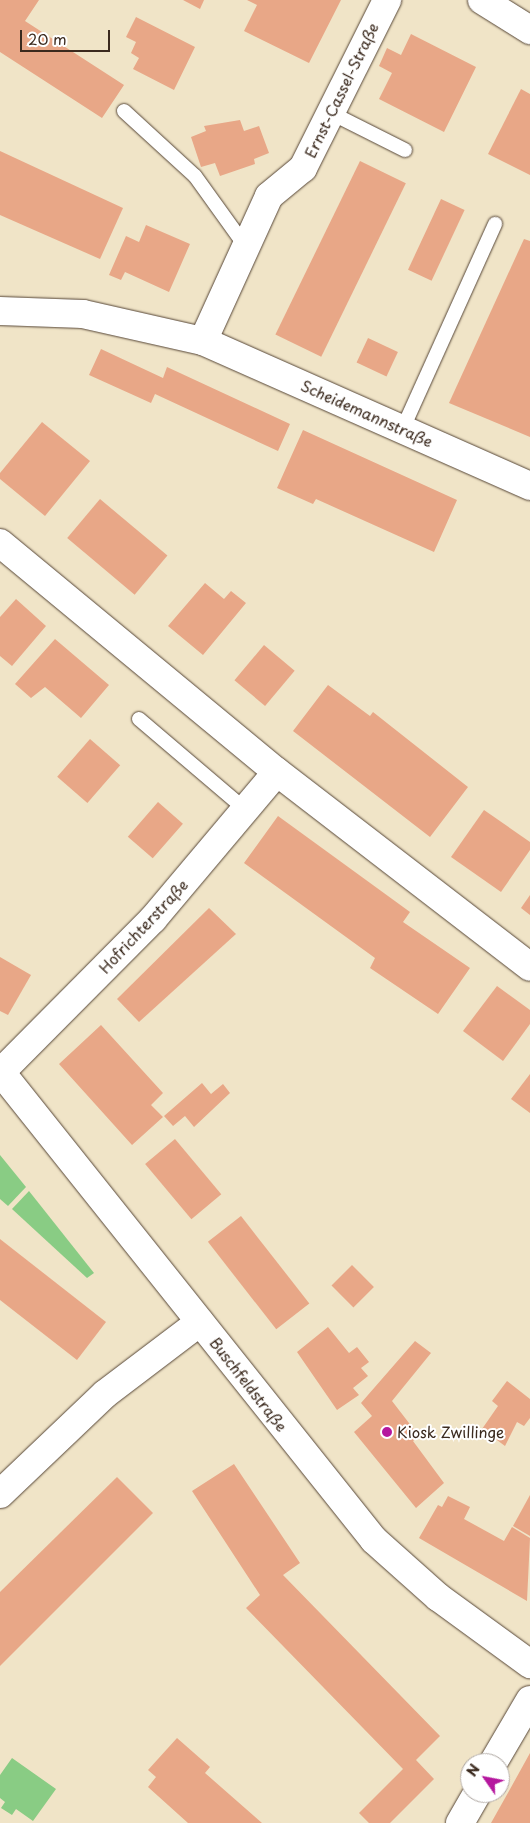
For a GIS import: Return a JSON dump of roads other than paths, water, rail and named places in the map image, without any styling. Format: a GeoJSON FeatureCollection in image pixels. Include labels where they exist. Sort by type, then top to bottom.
{"type":"FeatureCollection","features":[{"type":"Feature","properties":{"kind":"street","name":"Ernst-Cassel-Straße"},"geometry":{"type":"LineString","coordinates":[[246,247],[269,196],[303,168],[386,0]]}},
{"type":"Feature","properties":{"kind":"street"},"geometry":{"type":"LineString","coordinates":[[482,0],[530,30]]}},
{"type":"Feature","properties":{"kind":"street"},"geometry":{"type":"LineString","coordinates":[[203,341],[246,247]]}},
{"type":"Feature","properties":{"kind":"street","name":"Scheidemannstraße"},"geometry":{"type":"LineString","coordinates":[[0,311],[83,314],[203,341],[403,428],[530,486]]}},
{"type":"Feature","properties":{"kind":"street"},"geometry":{"type":"LineString","coordinates":[[0,543],[277,772],[530,967]]}},
{"type":"Feature","properties":{"kind":"street","name":"Hofrichterstraße"},"geometry":{"type":"LineString","coordinates":[[0,1071],[153,919],[277,772]]}},
{"type":"Feature","properties":{"kind":"street","name":"Buschfeldstraße"},"geometry":{"type":"LineString","coordinates":[[0,1071],[374,1540],[438,1597],[530,1664]]}},
{"type":"Feature","properties":{"kind":"street"},"geometry":{"type":"LineString","coordinates":[[0,1494],[105,1394],[200,1322]]}},
{"type":"Feature","properties":{"kind":"street"},"geometry":{"type":"LineString","coordinates":[[499,1753],[530,1700]]}},
{"type":"Feature","properties":{"kind":"street"},"geometry":{"type":"LineString","coordinates":[[460,1823],[471,1803]]}},
{"type":"Feature","properties":{"kind":"lane"},"geometry":{"type":"LineString","coordinates":[[124,111],[195,176],[246,247]]}},
{"type":"Feature","properties":{"kind":"lane"},"geometry":{"type":"LineString","coordinates":[[329,112],[405,150]]}},
{"type":"Feature","properties":{"kind":"lane"},"geometry":{"type":"LineString","coordinates":[[403,428],[495,224]]}},
{"type":"Feature","properties":{"kind":"lane"},"geometry":{"type":"LineString","coordinates":[[139,719],[246,810]]}},
{"type":"Feature","properties":{"kind":"place","name":"Kiosk Zwillinge"},"geometry":{"type":"Point","coordinates":[387,1432]}}]}
